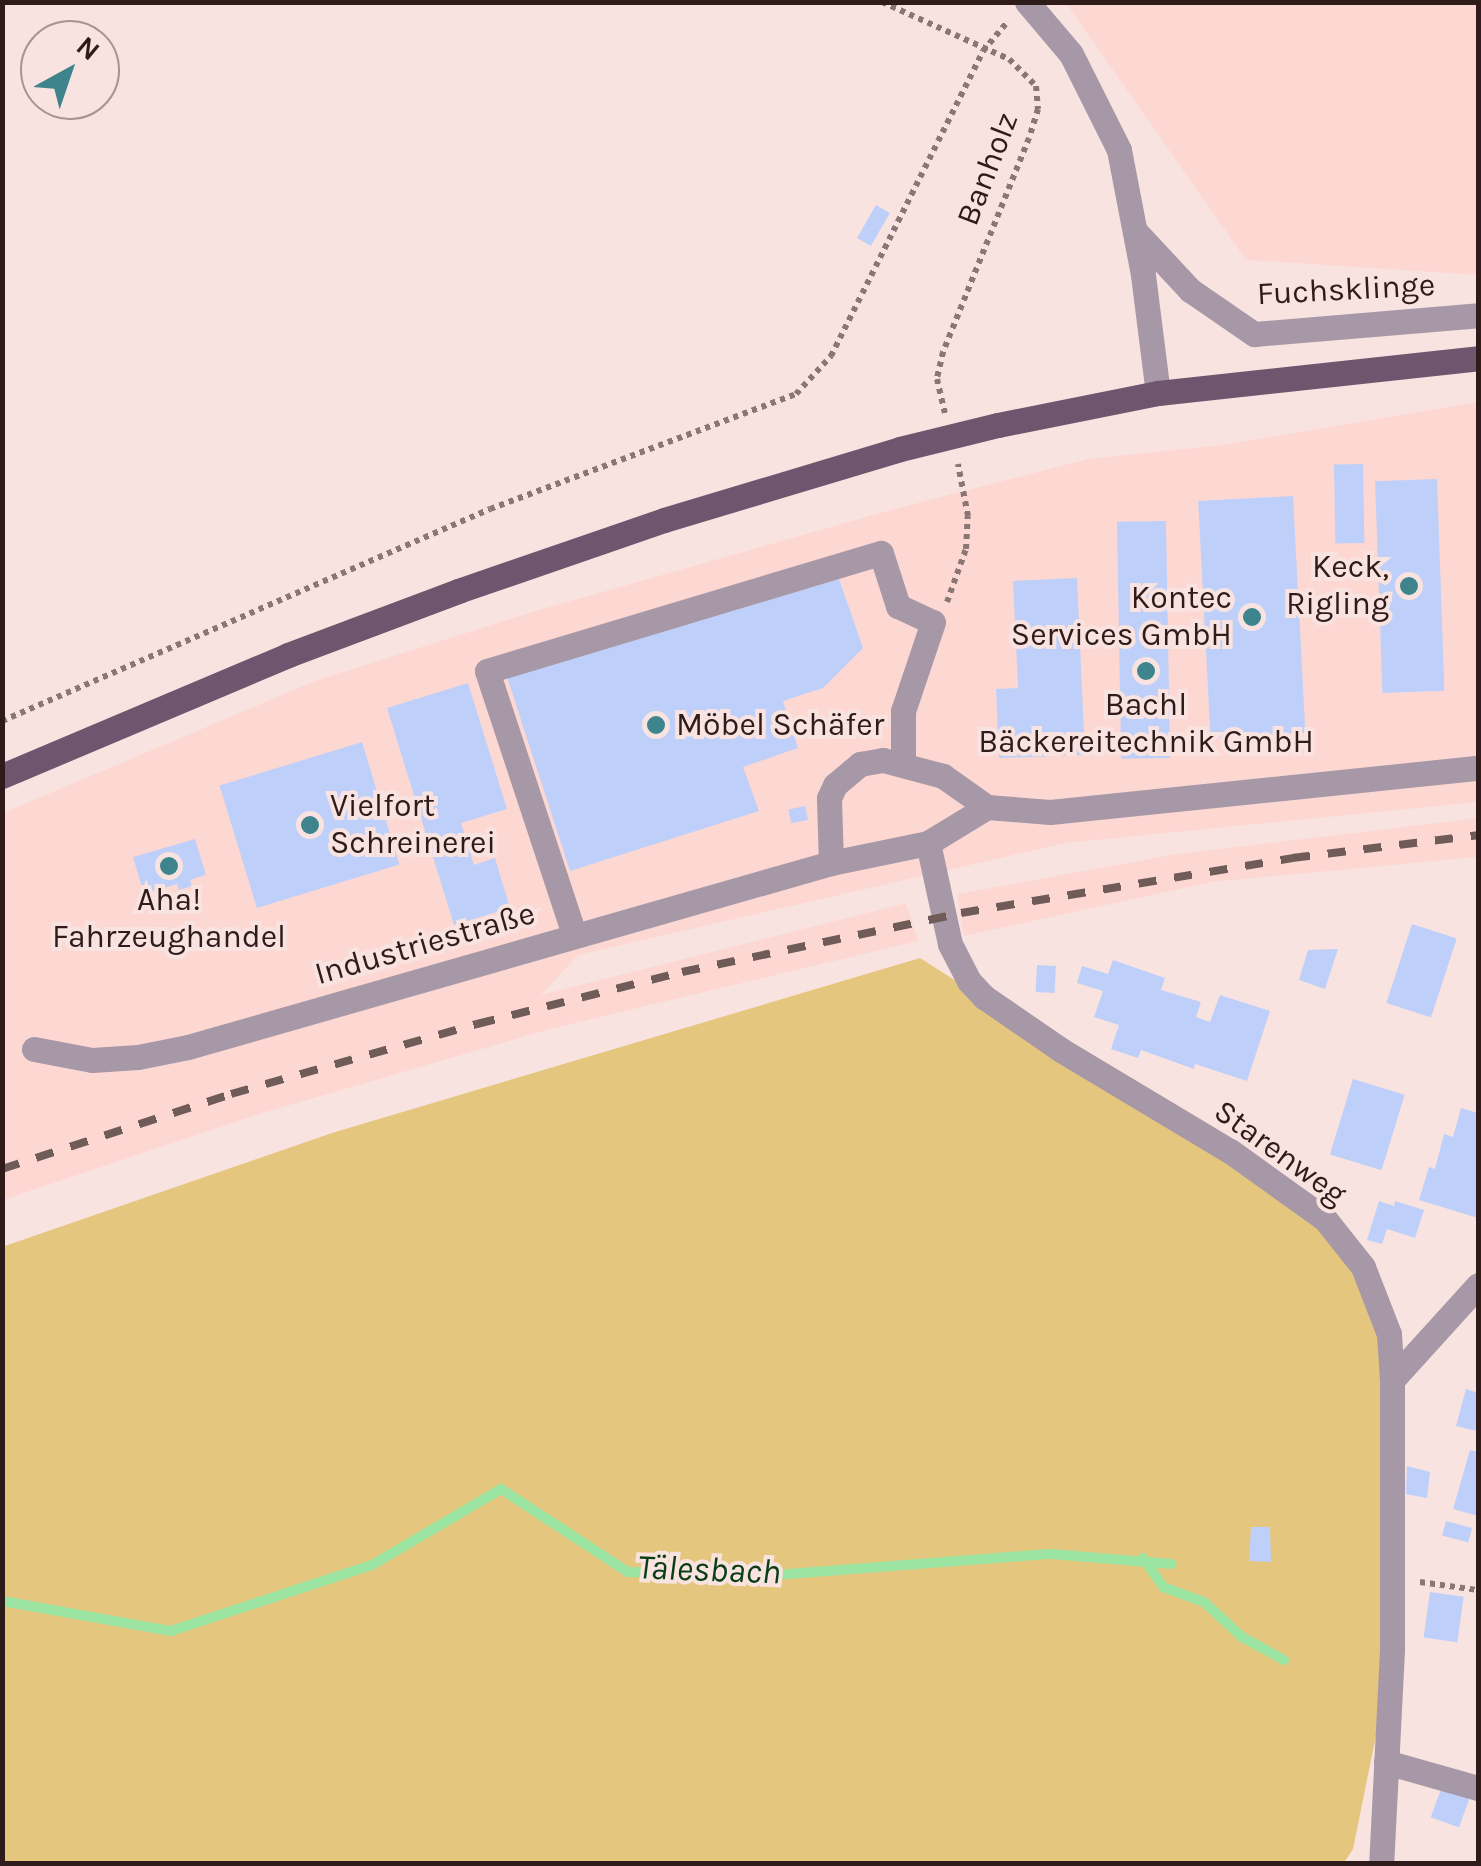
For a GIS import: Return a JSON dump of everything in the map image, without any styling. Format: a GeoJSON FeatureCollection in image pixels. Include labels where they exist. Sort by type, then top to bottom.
{"type":"FeatureCollection","features":[{"type":"Feature","properties":{"kind":"main road"},"geometry":{"type":"LineString","coordinates":[[2,776],[288,655],[458,591],[664,520],[900,450],[998,425],[1158,393],[1478,358]]}},
{"type":"Feature","properties":{"kind":"street"},"geometry":{"type":"LineString","coordinates":[[1021,8],[1071,54],[1118,150],[1135,231],[1158,393]]}},
{"type":"Feature","properties":{"kind":"street","name":"Fuchsklinge"},"geometry":{"type":"LineString","coordinates":[[1135,231],[1190,290],[1254,334],[1478,315]]}},
{"type":"Feature","properties":{"kind":"street"},"geometry":{"type":"LineString","coordinates":[[574,934],[487,670],[881,552],[898,606],[933,622],[904,711],[903,764]]}},
{"type":"Feature","properties":{"kind":"street"},"geometry":{"type":"LineString","coordinates":[[831,863],[829,798],[835,785],[860,764],[883,760],[943,776],[986,807],[1050,812],[1478,768]]}},
{"type":"Feature","properties":{"kind":"street","name":"Industriestraße"},"geometry":{"type":"LineString","coordinates":[[34,1048],[92,1060],[138,1058],[188,1047],[831,863],[928,844],[986,807]]}},
{"type":"Feature","properties":{"kind":"street","name":"Starenweg"},"geometry":{"type":"LineString","coordinates":[[928,844],[950,944],[969,981],[984,997],[1061,1050],[1230,1152],[1325,1220],[1364,1268],[1389,1334],[1392,1380],[1392,1578],[1381,1864]]}},
{"type":"Feature","properties":{"kind":"street"},"geometry":{"type":"LineString","coordinates":[[1392,1380],[1478,1286]]}},
{"type":"Feature","properties":{"kind":"street"},"geometry":{"type":"LineString","coordinates":[[1386,1762],[1478,1788]]}},
{"type":"Feature","properties":{"kind":"path","name":"Banholz"},"geometry":{"type":"LineString","coordinates":[[882,2],[1008,59],[1036,86],[1038,109],[942,352],[937,379],[950,431]]}},
{"type":"Feature","properties":{"kind":"path"},"geometry":{"type":"LineString","coordinates":[[2,721],[490,509],[796,394],[831,356],[982,50],[1021,8]]}},
{"type":"Feature","properties":{"kind":"path"},"geometry":{"type":"LineString","coordinates":[[933,622],[947,601],[966,549],[968,516],[954,448]]}},
{"type":"Feature","properties":{"kind":"path"},"geometry":{"type":"LineString","coordinates":[[1392,1578],[1478,1590]]}},
{"type":"Feature","properties":{"kind":"shaded area"},"geometry":{"type":"Polygon","coordinates":[[[1066,3],[1478,3],[1478,275],[1246,260],[1066,3]]]}},
{"type":"Feature","properties":{"kind":"shaded area"},"geometry":{"type":"Polygon","coordinates":[[[1478,402],[1478,802],[1066,843],[578,955],[541,995],[906,903],[918,941],[550,1029],[256,1115],[3,1200],[3,813],[315,681],[532,612],[887,511],[1088,459],[1222,445],[1478,402]]]}},
{"type":"Feature","properties":{"kind":"shaded area"},"geometry":{"type":"Polygon","coordinates":[[[1478,818],[1478,857],[1211,882],[964,936],[957,894],[1177,854],[1478,818]]]}},
{"type":"Feature","properties":{"kind":"shaded area"},"geometry":{"type":"Polygon","coordinates":[[[920,958],[1326,1218],[1392,1336],[1396,1637],[1353,1849],[1343,1864],[3,1863],[2,1247],[332,1133],[920,958]]]}},
{"type":"Feature","properties":{"kind":"building"},"geometry":{"type":"Polygon","coordinates":[[[876,205],[890,213],[871,246],[857,238],[876,205]]]}},
{"type":"Feature","properties":{"kind":"building"},"geometry":{"type":"Polygon","coordinates":[[[1363,464],[1364,543],[1335,543],[1334,465],[1363,464]]]}},
{"type":"Feature","properties":{"kind":"building","name":"Keck, Rigling"},"geometry":{"type":"Polygon","coordinates":[[[1437,479],[1444,691],[1382,693],[1375,481],[1437,479]]]}},
{"type":"Feature","properties":{"kind":"building","name":"Kontec Services GmbH"},"geometry":{"type":"Polygon","coordinates":[[[1293,496],[1305,733],[1211,738],[1198,501],[1293,496]]]}},
{"type":"Feature","properties":{"kind":"building","name":"Bachl Bäckereitechnik GmbH"},"geometry":{"type":"Polygon","coordinates":[[[1166,521],[1170,758],[1121,759],[1117,522],[1166,521]]]}},
{"type":"Feature","properties":{"kind":"building"},"geometry":{"type":"Polygon","coordinates":[[[1077,578],[1085,755],[999,758],[996,689],[1018,688],[1013,581],[1077,578]]]}},
{"type":"Feature","properties":{"kind":"building","name":"Möbel Schäfer"},"geometry":{"type":"Polygon","coordinates":[[[839,579],[863,648],[823,688],[783,701],[798,748],[743,767],[759,811],[570,871],[507,677],[839,579]]]}},
{"type":"Feature","properties":{"kind":"building"},"geometry":{"type":"Polygon","coordinates":[[[468,683],[507,809],[461,823],[474,865],[495,858],[510,908],[454,925],[387,708],[468,683]]]}},
{"type":"Feature","properties":{"kind":"building","name":"Vielfort Schreinerei"},"geometry":{"type":"Polygon","coordinates":[[[362,742],[399,864],[257,908],[220,786],[362,742]]]}},
{"type":"Feature","properties":{"kind":"building"},"geometry":{"type":"Polygon","coordinates":[[[805,806],[808,820],[791,823],[788,810],[805,806]]]}},
{"type":"Feature","properties":{"kind":"building","name":"Aha! Fahrzeughandel"},"geometry":{"type":"Polygon","coordinates":[[[195,839],[206,875],[190,880],[192,886],[179,890],[177,884],[144,894],[133,857],[195,839]]]}},
{"type":"Feature","properties":{"kind":"building"},"geometry":{"type":"Polygon","coordinates":[[[1412,924],[1457,939],[1431,1017],[1386,1003],[1412,924]]]}},
{"type":"Feature","properties":{"kind":"building"},"geometry":{"type":"Polygon","coordinates":[[[1338,949],[1325,989],[1299,980],[1308,950],[1338,949]]]}},
{"type":"Feature","properties":{"kind":"building"},"geometry":{"type":"Polygon","coordinates":[[[1113,960],[1165,978],[1161,990],[1201,1002],[1196,1017],[1210,1022],[1220,995],[1270,1011],[1247,1081],[1195,1064],[1194,1069],[1141,1050],[1138,1058],[1111,1049],[1119,1025],[1094,1017],[1103,991],[1077,983],[1082,966],[1108,974],[1113,960]]]}},
{"type":"Feature","properties":{"kind":"building"},"geometry":{"type":"Polygon","coordinates":[[[1037,965],[1056,966],[1055,993],[1036,992],[1037,965]]]}},
{"type":"Feature","properties":{"kind":"building"},"geometry":{"type":"Polygon","coordinates":[[[1353,1079],[1405,1095],[1382,1170],[1330,1155],[1353,1079]]]}},
{"type":"Feature","properties":{"kind":"building"},"geometry":{"type":"Polygon","coordinates":[[[1461,1108],[1478,1113],[1478,1218],[1419,1200],[1429,1167],[1435,1169],[1444,1134],[1453,1137],[1461,1108]]]}},
{"type":"Feature","properties":{"kind":"building"},"geometry":{"type":"Polygon","coordinates":[[[1379,1201],[1394,1206],[1395,1201],[1424,1210],[1415,1238],[1387,1229],[1382,1244],[1367,1240],[1379,1201]]]}},
{"type":"Feature","properties":{"kind":"building"},"geometry":{"type":"Polygon","coordinates":[[[1466,1389],[1478,1393],[1477,1431],[1456,1426],[1466,1389]]]}},
{"type":"Feature","properties":{"kind":"building"},"geometry":{"type":"Polygon","coordinates":[[[1470,1450],[1478,1452],[1478,1516],[1453,1509],[1470,1450]]]}},
{"type":"Feature","properties":{"kind":"building"},"geometry":{"type":"Polygon","coordinates":[[[1407,1466],[1430,1472],[1427,1498],[1406,1494],[1407,1466]]]}},
{"type":"Feature","properties":{"kind":"building"},"geometry":{"type":"Polygon","coordinates":[[[1446,1521],[1472,1528],[1468,1542],[1442,1535],[1446,1521]]]}},
{"type":"Feature","properties":{"kind":"building"},"geometry":{"type":"Polygon","coordinates":[[[1251,1527],[1270,1527],[1271,1562],[1249,1561],[1251,1527]]]}},
{"type":"Feature","properties":{"kind":"building"},"geometry":{"type":"Polygon","coordinates":[[[1430,1592],[1464,1597],[1457,1642],[1424,1638],[1430,1592]]]}},
{"type":"Feature","properties":{"kind":"building"},"geometry":{"type":"Polygon","coordinates":[[[1441,1789],[1469,1799],[1459,1827],[1431,1817],[1441,1789]]]}},
{"type":"Feature","properties":{"kind":"waterway","name":"Tälesbach"},"geometry":{"type":"LineString","coordinates":[[2,1601],[171,1631],[372,1565],[501,1489],[628,1572],[762,1576],[1051,1554],[1172,1564]]}},
{"type":"Feature","properties":{"kind":"waterway"},"geometry":{"type":"LineString","coordinates":[[1143,1558],[1163,1587],[1204,1602],[1242,1637],[1284,1660]]}},
{"type":"Feature","properties":{"kind":"railway"},"geometry":{"type":"LineString","coordinates":[[2,1169],[231,1094],[477,1024],[682,972],[961,913],[1292,858],[1478,835]]}},
{"type":"Feature","properties":{"kind":"place","name":"Keck, Rigling"},"geometry":{"type":"Point","coordinates":[1409,586]}},
{"type":"Feature","properties":{"kind":"place","name":"Kontec Services GmbH"},"geometry":{"type":"Point","coordinates":[1252,617]}},
{"type":"Feature","properties":{"kind":"place","name":"Bachl Bäckereitechnik GmbH"},"geometry":{"type":"Point","coordinates":[1146,671]}},
{"type":"Feature","properties":{"kind":"place","name":"Möbel Schäfer"},"geometry":{"type":"Point","coordinates":[656,725]}},
{"type":"Feature","properties":{"kind":"place","name":"Vielfort Schreinerei"},"geometry":{"type":"Point","coordinates":[310,825]}},
{"type":"Feature","properties":{"kind":"place","name":"Aha! Fahrzeughandel"},"geometry":{"type":"Point","coordinates":[169,866]}}]}
